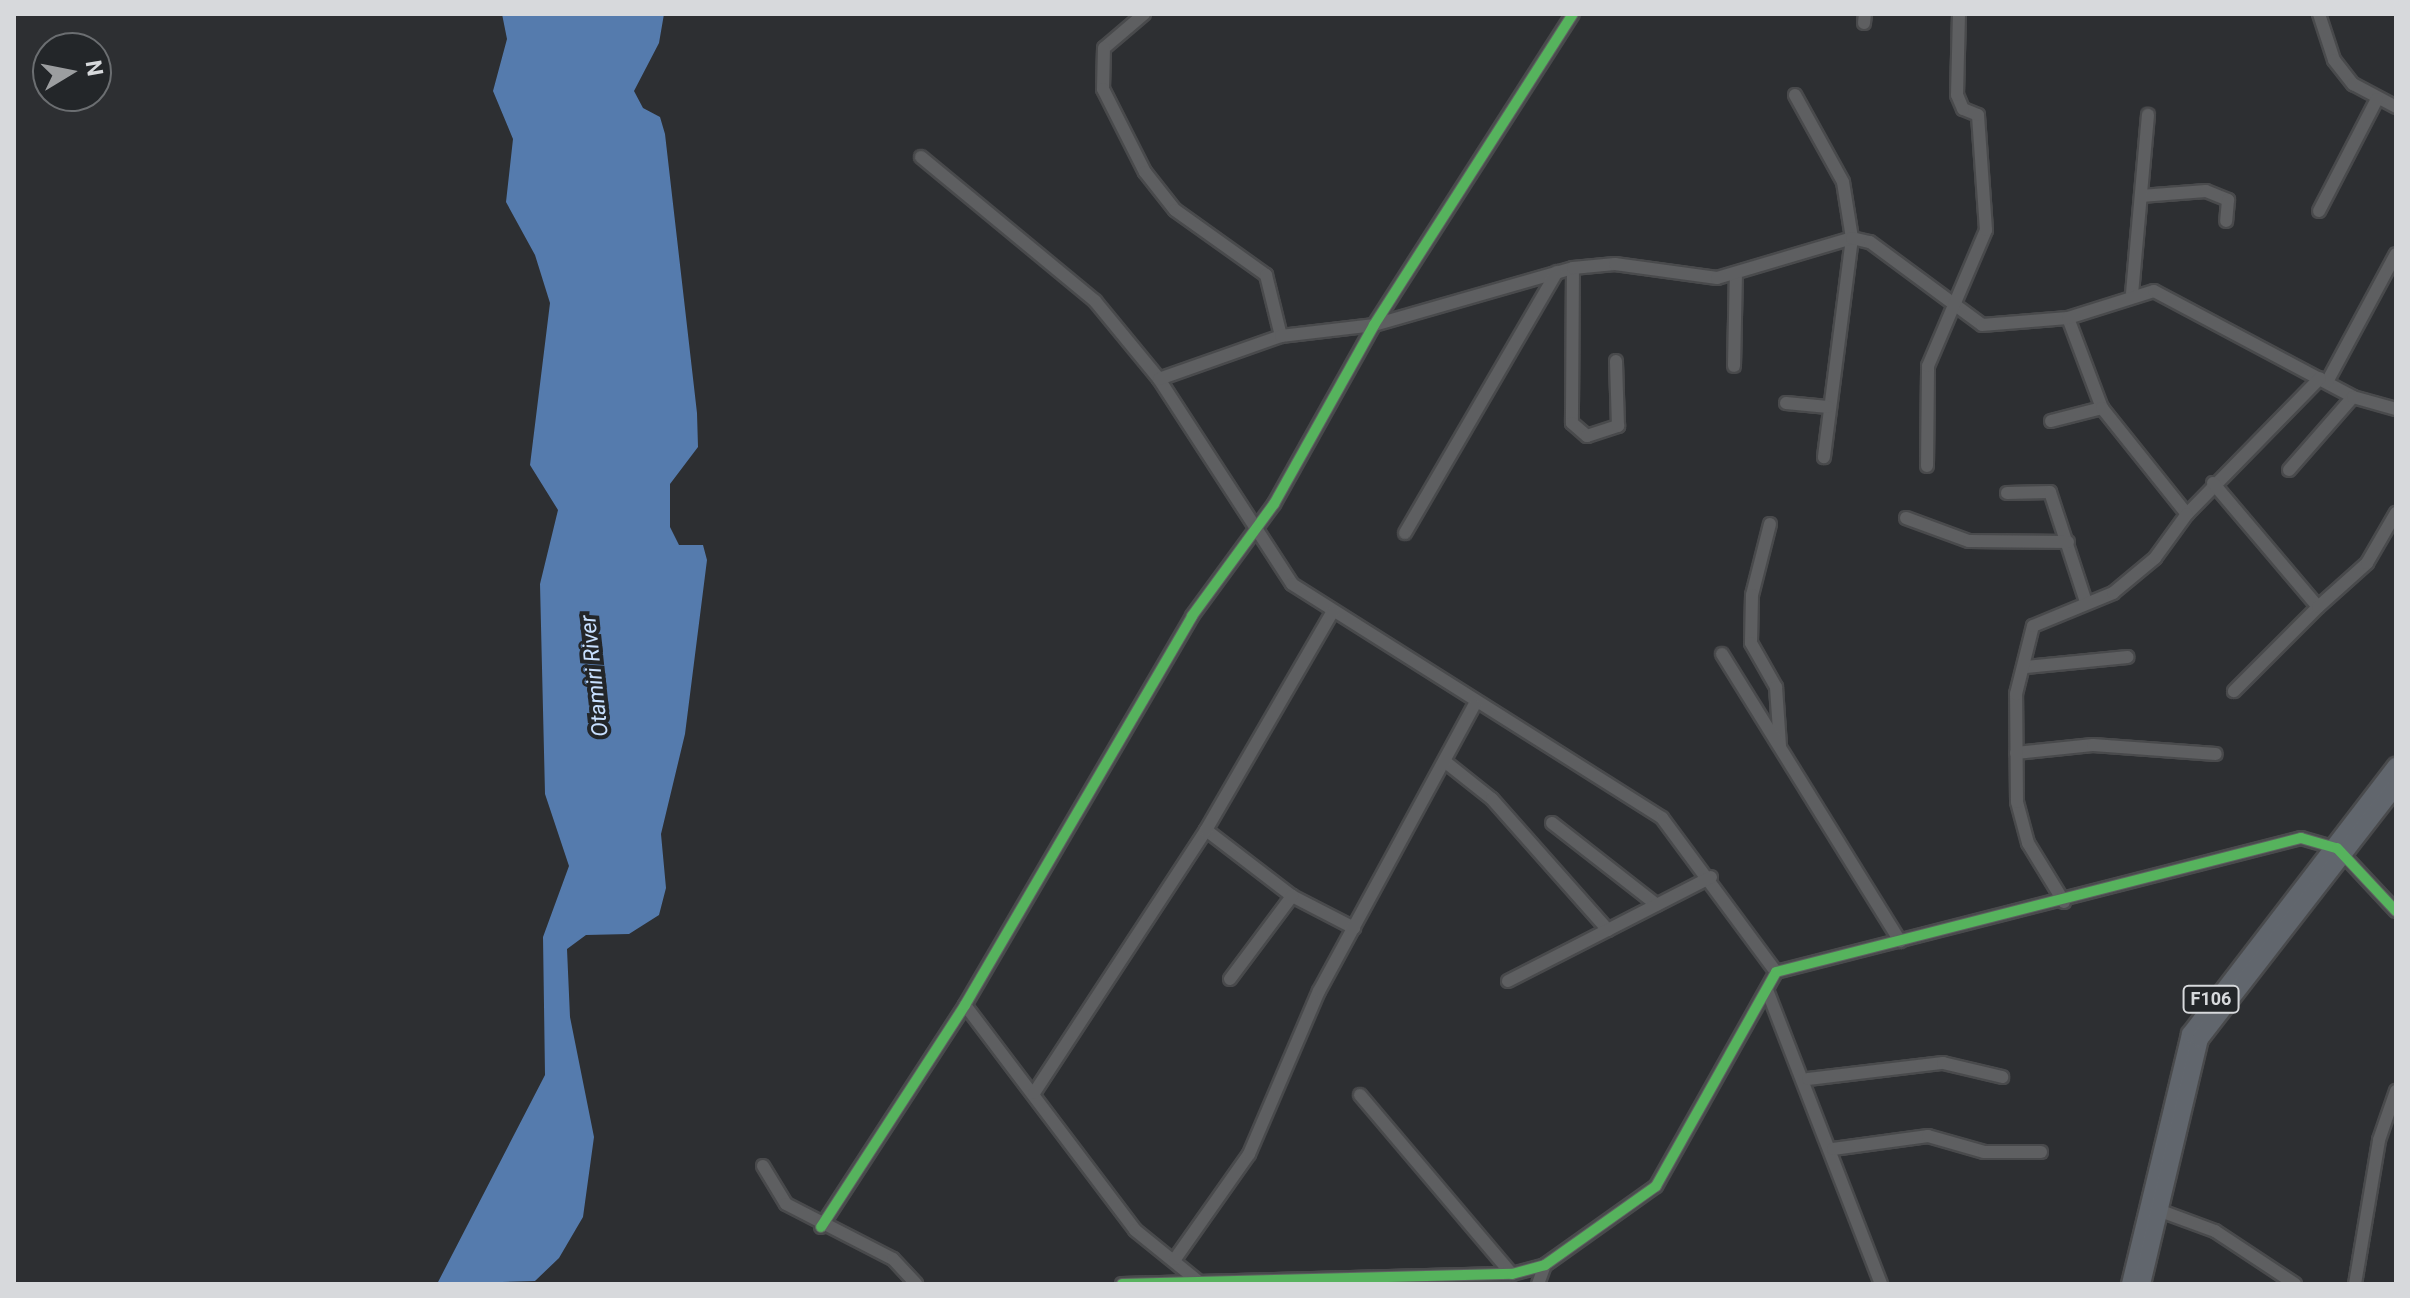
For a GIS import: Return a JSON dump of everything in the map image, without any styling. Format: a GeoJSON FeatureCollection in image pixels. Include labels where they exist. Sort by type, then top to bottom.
{"type":"FeatureCollection","features":[{"type":"Feature","properties":{"kind":"main road","name":"F106"},"geometry":{"type":"LineString","coordinates":[[2142,1284],[2200,1039],[2342,852],[2396,766]]}},
{"type":"Feature","properties":{"kind":"main road","name":"F106"},"geometry":{"type":"LineString","coordinates":[[2130,1284],[2190,1034],[2396,786]]}},
{"type":"Feature","properties":{"kind":"street"},"geometry":{"type":"LineString","coordinates":[[1144,14],[1104,48],[1103,89],[1145,172],[1175,210],[1266,275],[1281,336]]}},
{"type":"Feature","properties":{"kind":"street"},"geometry":{"type":"LineString","coordinates":[[821,1227],[965,1005],[1192,616],[1253,533],[1374,325],[1573,14]]}},
{"type":"Feature","properties":{"kind":"street"},"geometry":{"type":"LineString","coordinates":[[1927,466],[1928,366],[1986,230],[1978,115],[1963,109],[1957,95],[1959,14]]}},
{"type":"Feature","properties":{"kind":"street"},"geometry":{"type":"LineString","coordinates":[[2319,14],[2334,60],[2377,99],[2396,107]]}},
{"type":"Feature","properties":{"kind":"street"},"geometry":{"type":"LineString","coordinates":[[1795,95],[1843,182],[1852,238],[1824,457]]}},
{"type":"Feature","properties":{"kind":"street"},"geometry":{"type":"LineString","coordinates":[[2319,211],[2377,99]]}},
{"type":"Feature","properties":{"kind":"street"},"geometry":{"type":"LineString","coordinates":[[2132,294],[2148,115]]}},
{"type":"Feature","properties":{"kind":"street"},"geometry":{"type":"LineString","coordinates":[[921,157],[1095,301],[1159,379],[1253,533],[1292,584],[1474,705],[1662,818],[1711,877],[1776,972]]}},
{"type":"Feature","properties":{"kind":"street"},"geometry":{"type":"LineString","coordinates":[[2141,196],[2206,191],[2228,200],[2226,221]]}},
{"type":"Feature","properties":{"kind":"street"},"geometry":{"type":"LineString","coordinates":[[1159,379],[1281,336],[1374,325],[1573,268],[1736,274],[1852,238],[1870,242],[1982,325],[2068,318],[2132,294],[2172,295],[2353,397],[2396,409]]}},
{"type":"Feature","properties":{"kind":"street"},"geometry":{"type":"LineString","coordinates":[[2064,902],[2021,825],[2016,694],[2039,618],[2086,602],[2140,572],[2213,483],[2324,380],[2396,254]]}},
{"type":"Feature","properties":{"kind":"street"},"geometry":{"type":"LineString","coordinates":[[1573,268],[1572,423],[1587,436],[1618,426],[1616,361]]}},
{"type":"Feature","properties":{"kind":"street"},"geometry":{"type":"LineString","coordinates":[[1405,533],[1557,272]]}},
{"type":"Feature","properties":{"kind":"street"},"geometry":{"type":"LineString","coordinates":[[1734,366],[1736,274]]}},
{"type":"Feature","properties":{"kind":"street"},"geometry":{"type":"LineString","coordinates":[[2068,318],[2102,408],[2187,514]]}},
{"type":"Feature","properties":{"kind":"street"},"geometry":{"type":"LineString","coordinates":[[2289,470],[2353,397]]}},
{"type":"Feature","properties":{"kind":"street"},"geometry":{"type":"LineString","coordinates":[[1786,403],[1828,407]]}},
{"type":"Feature","properties":{"kind":"street"},"geometry":{"type":"LineString","coordinates":[[2051,421],[2102,408]]}},
{"type":"Feature","properties":{"kind":"street"},"geometry":{"type":"LineString","coordinates":[[2213,483],[2318,607]]}},
{"type":"Feature","properties":{"kind":"street"},"geometry":{"type":"LineString","coordinates":[[2007,493],[2050,492],[2086,602]]}},
{"type":"Feature","properties":{"kind":"street"},"geometry":{"type":"LineString","coordinates":[[2234,691],[2367,563],[2396,513]]}},
{"type":"Feature","properties":{"kind":"street"},"geometry":{"type":"LineString","coordinates":[[1906,518],[1969,541],[2068,542]]}},
{"type":"Feature","properties":{"kind":"street"},"geometry":{"type":"LineString","coordinates":[[1770,524],[1752,595],[1751,643],[1776,687],[1780,745]]}},
{"type":"Feature","properties":{"kind":"street"},"geometry":{"type":"LineString","coordinates":[[1034,1093],[1206,830],[1332,613]]}},
{"type":"Feature","properties":{"kind":"street"},"geometry":{"type":"LineString","coordinates":[[1722,654],[1900,941]]}},
{"type":"Feature","properties":{"kind":"street"},"geometry":{"type":"LineString","coordinates":[[2026,667],[2128,657]]}},
{"type":"Feature","properties":{"kind":"street"},"geometry":{"type":"LineString","coordinates":[[1175,1259],[1249,1154],[1354,928],[1448,764],[1474,705]]}},
{"type":"Feature","properties":{"kind":"street"},"geometry":{"type":"LineString","coordinates":[[2016,753],[2093,745],[2216,754]]}},
{"type":"Feature","properties":{"kind":"street"},"geometry":{"type":"LineString","coordinates":[[1448,764],[1492,799],[1608,930]]}},
{"type":"Feature","properties":{"kind":"street"},"geometry":{"type":"LineString","coordinates":[[1552,823],[1657,905]]}},
{"type":"Feature","properties":{"kind":"street"},"geometry":{"type":"LineString","coordinates":[[1206,830],[1292,896],[1354,928]]}},
{"type":"Feature","properties":{"kind":"street"},"geometry":{"type":"LineString","coordinates":[[1122,1284],[1512,1274],[1545,1265],[1656,1186],[1776,972],[2064,902],[2301,838],[2342,852],[2396,911]]}},
{"type":"Feature","properties":{"kind":"street"},"geometry":{"type":"LineString","coordinates":[[1508,981],[1711,877]]}},
{"type":"Feature","properties":{"kind":"street"},"geometry":{"type":"LineString","coordinates":[[1230,979],[1292,896]]}},
{"type":"Feature","properties":{"kind":"street"},"geometry":{"type":"LineString","coordinates":[[1767,990],[1808,1079],[1881,1284]]}},
{"type":"Feature","properties":{"kind":"street"},"geometry":{"type":"LineString","coordinates":[[965,1005],[1135,1230],[1175,1259],[1199,1282]]}},
{"type":"Feature","properties":{"kind":"street"},"geometry":{"type":"LineString","coordinates":[[1808,1079],[1943,1063],[2002,1077]]}},
{"type":"Feature","properties":{"kind":"street"},"geometry":{"type":"LineString","coordinates":[[2355,1284],[2379,1140],[2396,1091]]}},
{"type":"Feature","properties":{"kind":"street"},"geometry":{"type":"LineString","coordinates":[[1360,1095],[1512,1274]]}},
{"type":"Feature","properties":{"kind":"street"},"geometry":{"type":"LineString","coordinates":[[1833,1149],[1928,1136],[1984,1152],[2041,1152]]}},
{"type":"Feature","properties":{"kind":"street"},"geometry":{"type":"LineString","coordinates":[[763,1166],[786,1204],[821,1227],[893,1259],[916,1284]]}},
{"type":"Feature","properties":{"kind":"street"},"geometry":{"type":"LineString","coordinates":[[2158,1210],[2215,1231],[2295,1284]]}},
{"type":"Feature","properties":{"kind":"street"},"geometry":{"type":"LineString","coordinates":[[1538,1284],[1545,1265]]}},
{"type":"Feature","properties":{"kind":"water","name":"Otamiri River"},"geometry":{"type":"Polygon","coordinates":[[[502,14],[664,14],[659,43],[634,91],[643,108],[660,117],[665,134],[697,413],[698,447],[670,484],[670,527],[679,545],[703,545],[707,560],[685,734],[661,834],[666,888],[659,915],[629,934],[586,935],[567,949],[570,1017],[594,1137],[583,1217],[559,1258],[535,1281],[437,1284],[545,1075],[543,937],[569,866],[545,794],[540,584],[558,510],[530,465],[550,303],[535,255],[506,202],[513,139],[493,91],[507,39],[502,14]]]}},
{"type":"Feature","properties":{"kind":"cycle path"},"geometry":{"type":"LineString","coordinates":[[821,1227],[965,1005],[1192,616],[1274,504],[1374,325],[1573,14]]}},
{"type":"Feature","properties":{"kind":"cycle path"},"geometry":{"type":"LineString","coordinates":[[1122,1284],[1512,1274],[1545,1265],[1656,1186],[1776,972],[2301,838],[2337,848],[2396,911]]}}]}
